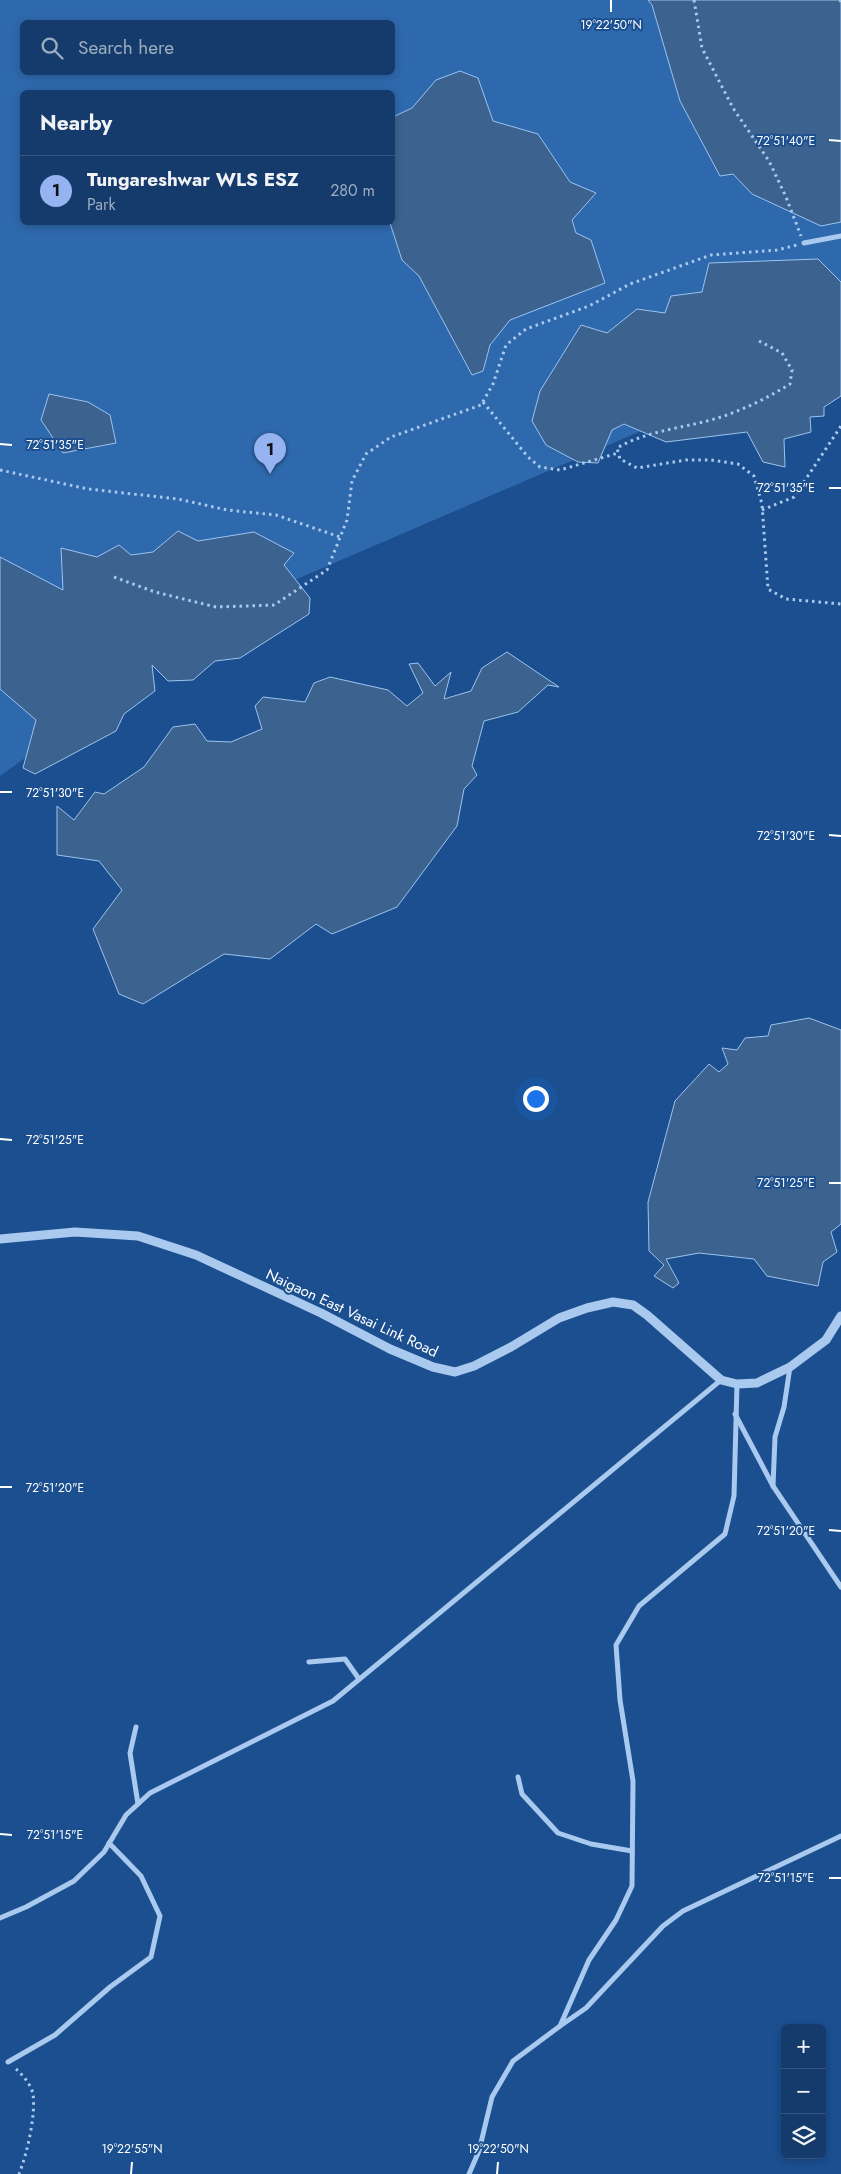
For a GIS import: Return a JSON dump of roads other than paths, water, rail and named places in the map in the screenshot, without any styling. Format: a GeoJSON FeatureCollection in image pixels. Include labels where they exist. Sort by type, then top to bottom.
{"type":"FeatureCollection","features":[{"type":"Feature","properties":{"kind":"street"},"geometry":{"type":"LineString","coordinates":[[804,244],[841,236]]}},
{"type":"Feature","properties":{"kind":"street","name":"Naigaon East Vasai Link Road"},"geometry":{"type":"LineString","coordinates":[[0,1239],[75,1232],[138,1236],[196,1255],[321,1313],[390,1349],[433,1367],[455,1372],[474,1366],[511,1347],[558,1318],[587,1308],[613,1302],[632,1305],[647,1315],[721,1380],[737,1384],[757,1383],[790,1367],[826,1340],[841,1316]]}},
{"type":"Feature","properties":{"kind":"street"},"geometry":{"type":"LineString","coordinates":[[773,1486],[775,1437],[784,1407],[790,1367]]}},
{"type":"Feature","properties":{"kind":"street"},"geometry":{"type":"LineString","coordinates":[[0,1918],[26,1907],[74,1881],[104,1852],[126,1815],[150,1793],[333,1700],[721,1380]]}},
{"type":"Feature","properties":{"kind":"street"},"geometry":{"type":"LineString","coordinates":[[560,2026],[589,1960],[616,1920],[632,1886],[633,1781],[620,1700],[616,1645],[639,1606],[726,1534],[734,1496],[737,1384]]}},
{"type":"Feature","properties":{"kind":"street"},"geometry":{"type":"LineString","coordinates":[[735,1413],[773,1486],[841,1587]]}},
{"type":"Feature","properties":{"kind":"street"},"geometry":{"type":"LineString","coordinates":[[308,1662],[345,1659],[359,1679]]}},
{"type":"Feature","properties":{"kind":"street"},"geometry":{"type":"LineString","coordinates":[[136,1728],[130,1753],[138,1804]]}},
{"type":"Feature","properties":{"kind":"street"},"geometry":{"type":"LineString","coordinates":[[518,1777],[522,1794],[558,1833],[591,1844],[632,1851]]}},
{"type":"Feature","properties":{"kind":"street"},"geometry":{"type":"LineString","coordinates":[[469,2174],[478,2151],[492,2097],[513,2061],[586,2008],[663,1926],[683,1910],[841,1836]]}},
{"type":"Feature","properties":{"kind":"street"},"geometry":{"type":"LineString","coordinates":[[8,2062],[55,2034],[110,1987],[151,1957],[160,1916],[141,1876],[109,1844]]}},
{"type":"Feature","properties":{"kind":"place","name":"Tungareshwar WLS ESZ"},"geometry":{"type":"Point","coordinates":[270,474]}}]}
